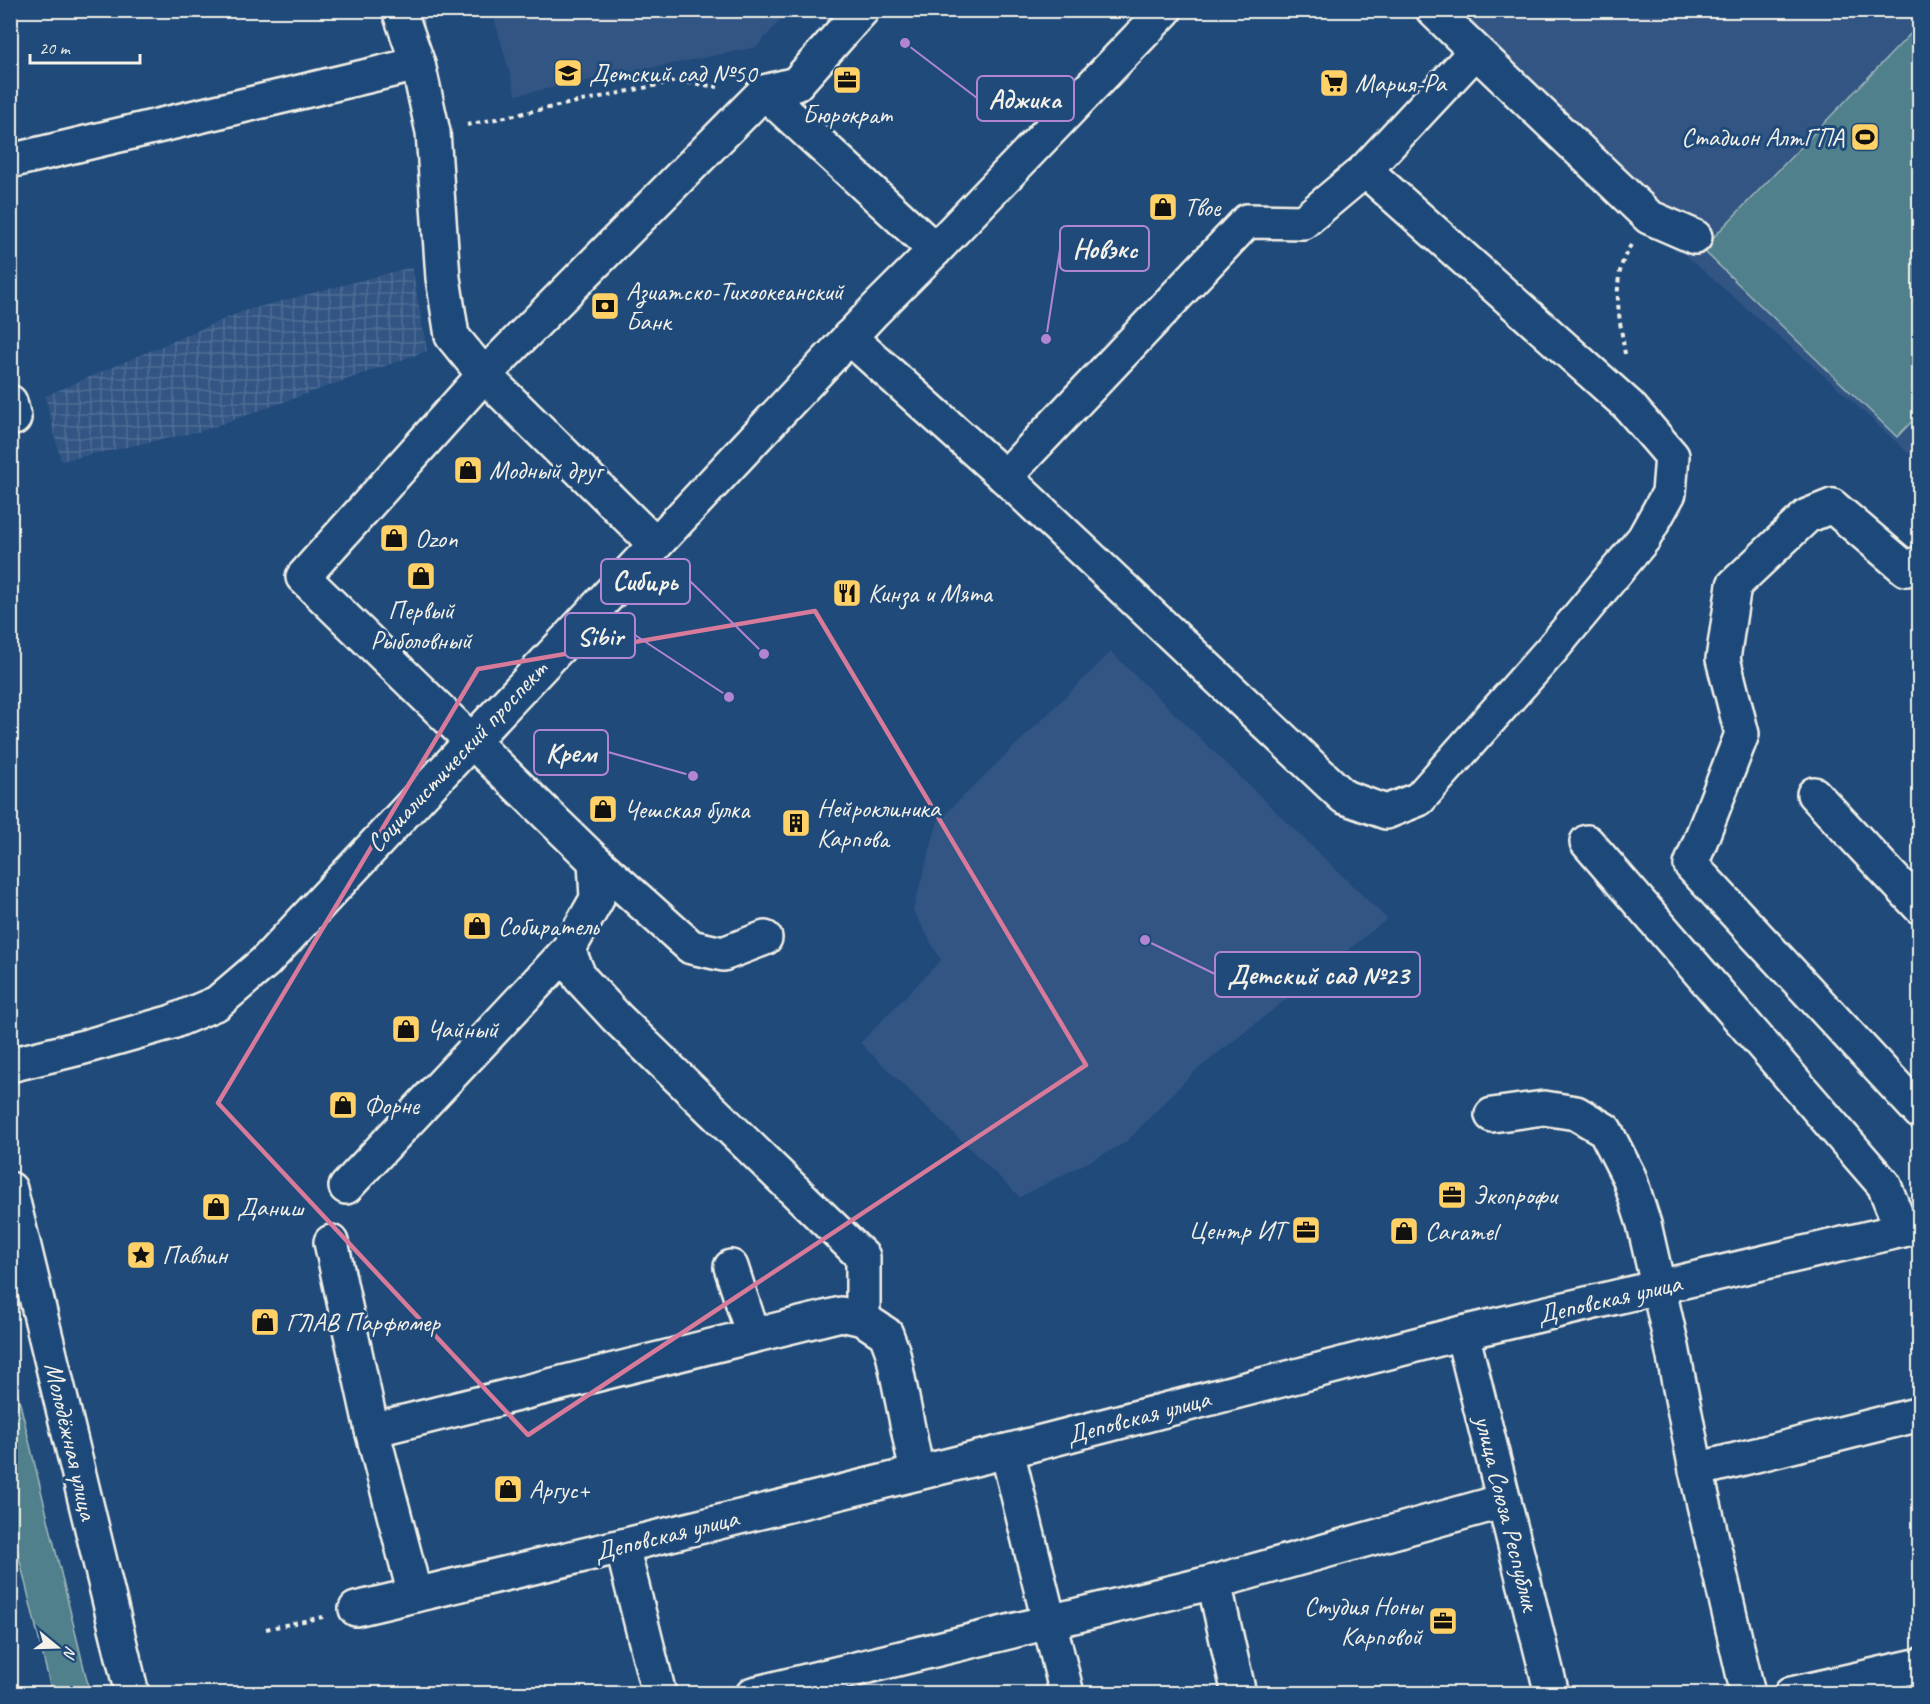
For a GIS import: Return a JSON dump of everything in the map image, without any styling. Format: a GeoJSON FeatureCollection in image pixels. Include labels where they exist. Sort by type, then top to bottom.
{"type":"FeatureCollection","features":[{"type":"Feature","properties":{"kind":"street"},"geometry":{"type":"LineString","coordinates":[[399,10],[418,64],[432,132],[443,278],[452,336],[484,375],[655,544]]}},
{"type":"Feature","properties":{"kind":"street"},"geometry":{"type":"LineString","coordinates":[[765,939],[723,954],[691,947],[596,861],[303,577],[484,375],[764,92],[796,84],[862,10]]}},
{"type":"Feature","properties":{"kind":"street","name":"Социалистический проспект"},"geometry":{"type":"LineString","coordinates":[[10,1065],[172,1022],[217,1003],[265,962],[849,338],[1165,10]]}},
{"type":"Feature","properties":{"kind":"street"},"geometry":{"type":"LineString","coordinates":[[1432,10],[1649,217],[1695,237]]}},
{"type":"Feature","properties":{"kind":"street"},"geometry":{"type":"LineString","coordinates":[[1005,477],[1247,221],[1303,222],[1365,170],[1475,52]]}},
{"type":"Feature","properties":{"kind":"street"},"geometry":{"type":"LineString","coordinates":[[10,160],[418,64]]}},
{"type":"Feature","properties":{"kind":"street"},"geometry":{"type":"LineString","coordinates":[[764,92],[934,250]]}},
{"type":"Feature","properties":{"kind":"street"},"geometry":{"type":"LineString","coordinates":[[849,338],[1005,477],[1344,797],[1386,812],[1419,798],[1552,649],[1644,538],[1669,493],[1672,456],[1629,406],[1365,170]]}},
{"type":"Feature","properties":{"kind":"street"},"geometry":{"type":"LineString","coordinates":[[1920,563],[1906,569],[1832,506],[1807,516],[1734,585],[1724,659],[1742,734],[1691,865],[1920,1112]]}},
{"type":"Feature","properties":{"kind":"street"},"geometry":{"type":"LineString","coordinates":[[1814,794],[1920,907]]}},
{"type":"Feature","properties":{"kind":"street"},"geometry":{"type":"LineString","coordinates":[[1587,842],[1884,1185],[1911,1228]]}},
{"type":"Feature","properties":{"kind":"street"},"geometry":{"type":"LineString","coordinates":[[346,1187],[568,950],[597,899],[596,861]]}},
{"type":"Feature","properties":{"kind":"street"},"geometry":{"type":"LineString","coordinates":[[568,950],[580,978],[617,1018],[863,1257],[863,1320]]}},
{"type":"Feature","properties":{"kind":"street"},"geometry":{"type":"LineString","coordinates":[[1492,1115],[1544,1108],[1576,1113],[1605,1130],[1629,1177],[1644,1224],[1672,1347],[1696,1470],[1748,1694]]}},
{"type":"Feature","properties":{"kind":"street","name":"Молодёжная улица"},"geometry":{"type":"LineString","coordinates":[[10,1189],[132,1694]]}},
{"type":"Feature","properties":{"kind":"street","name":"Деповская улица"},"geometry":{"type":"LineString","coordinates":[[356,1609],[1007,1451],[1462,1333],[1911,1228]]}},
{"type":"Feature","properties":{"kind":"street"},"geometry":{"type":"LineString","coordinates":[[331,1242],[372,1430],[414,1595]]}},
{"type":"Feature","properties":{"kind":"street"},"geometry":{"type":"LineString","coordinates":[[731,1267],[753,1335]]}},
{"type":"Feature","properties":{"kind":"street"},"geometry":{"type":"LineString","coordinates":[[372,1430],[841,1314],[863,1320],[886,1334],[893,1353],[916,1473]]}},
{"type":"Feature","properties":{"kind":"street","name":"улица Союза Республик"},"geometry":{"type":"LineString","coordinates":[[1462,1333],[1552,1694]]}},
{"type":"Feature","properties":{"kind":"street"},"geometry":{"type":"LineString","coordinates":[[1696,1470],[1920,1414]]}},
{"type":"Feature","properties":{"kind":"street"},"geometry":{"type":"LineString","coordinates":[[1007,1451],[1067,1694]]}},
{"type":"Feature","properties":{"kind":"street"},"geometry":{"type":"LineString","coordinates":[[753,1694],[1214,1582],[1504,1501]]}},
{"type":"Feature","properties":{"kind":"street"},"geometry":{"type":"LineString","coordinates":[[622,1546],[659,1694]]}},
{"type":"Feature","properties":{"kind":"street"},"geometry":{"type":"LineString","coordinates":[[1214,1582],[1239,1694]]}},
{"type":"Feature","properties":{"kind":"street"},"geometry":{"type":"LineString","coordinates":[[1791,1694],[1920,1665]]}},
{"type":"Feature","properties":{"kind":"path"},"geometry":{"type":"LineString","coordinates":[[432,132],[677,81],[764,92]]}},
{"type":"Feature","properties":{"kind":"path"},"geometry":{"type":"LineString","coordinates":[[1629,406],[1628,374],[1617,299],[1619,274],[1628,250],[1649,217]]}},
{"type":"Feature","properties":{"kind":"path"},"geometry":{"type":"LineString","coordinates":[[266,1629],[356,1609]]}},
{"type":"Feature","properties":{"kind":"highlighted area"},"geometry":{"type":"Polygon","coordinates":[[[815,611],[1086,1065],[528,1435],[218,1103],[478,669],[815,611]]]}},
{"type":"Feature","properties":{"kind":"shaded area","name":"Детский сад №50"},"geometry":{"type":"Polygon","coordinates":[[[492,10],[788,11],[757,47],[516,95],[492,10]]]}},
{"type":"Feature","properties":{"kind":"shaded area"},"geometry":{"type":"Polygon","coordinates":[[[1441,11],[1919,11],[1919,463],[1829,380],[1684,254],[1441,11]]]}},
{"type":"Feature","properties":{"kind":"shaded area"},"geometry":{"type":"Polygon","coordinates":[[[412,267],[427,351],[202,431],[61,461],[45,396],[243,311],[412,267]]]}},
{"type":"Feature","properties":{"kind":"shaded area"},"geometry":{"type":"Polygon","coordinates":[[[1111,652],[1387,919],[1193,1073],[1125,1143],[1020,1197],[860,1043],[941,960],[913,910],[938,821],[1111,652]]]}},
{"type":"Feature","properties":{"kind":"green space","name":"Стадион АлтГПА"},"geometry":{"type":"Polygon","coordinates":[[[1919,25],[1919,414],[1897,437],[1702,249],[1919,25]]]}},
{"type":"Feature","properties":{"kind":"green space"},"geometry":{"type":"Polygon","coordinates":[[[11,1366],[90,1693],[52,1693],[11,1524],[11,1366]]]}},
{"type":"Feature","properties":{"kind":"place","name":"Аджика"},"geometry":{"type":"Point","coordinates":[905,43]}},
{"type":"Feature","properties":{"kind":"place","name":"Детский сад №50"},"geometry":{"type":"Point","coordinates":[568,73]}},
{"type":"Feature","properties":{"kind":"place","name":"Бюрократ"},"geometry":{"type":"Point","coordinates":[847,80]}},
{"type":"Feature","properties":{"kind":"place","name":"Мария-Ра"},"geometry":{"type":"Point","coordinates":[1334,83]}},
{"type":"Feature","properties":{"kind":"place","name":"Стадион АлтГПА"},"geometry":{"type":"Point","coordinates":[1865,137]}},
{"type":"Feature","properties":{"kind":"place","name":"Твое"},"geometry":{"type":"Point","coordinates":[1163,207]}},
{"type":"Feature","properties":{"kind":"place","name":"Азиатско-Тихоокеанский Банк"},"geometry":{"type":"Point","coordinates":[605,306]}},
{"type":"Feature","properties":{"kind":"place","name":"Новэкс"},"geometry":{"type":"Point","coordinates":[1046,339]}},
{"type":"Feature","properties":{"kind":"place","name":"Модный друг"},"geometry":{"type":"Point","coordinates":[468,470]}},
{"type":"Feature","properties":{"kind":"place","name":"Ozon"},"geometry":{"type":"Point","coordinates":[394,538]}},
{"type":"Feature","properties":{"kind":"place","name":"Первый Рыболовный"},"geometry":{"type":"Point","coordinates":[421,576]}},
{"type":"Feature","properties":{"kind":"place","name":"Кинза и Мята"},"geometry":{"type":"Point","coordinates":[847,593]}},
{"type":"Feature","properties":{"kind":"place","name":"Сибирь"},"geometry":{"type":"Point","coordinates":[764,654]}},
{"type":"Feature","properties":{"kind":"place","name":"Sibir"},"geometry":{"type":"Point","coordinates":[729,697]}},
{"type":"Feature","properties":{"kind":"place","name":"Крем"},"geometry":{"type":"Point","coordinates":[693,776]}},
{"type":"Feature","properties":{"kind":"place","name":"Чешская булка"},"geometry":{"type":"Point","coordinates":[603,809]}},
{"type":"Feature","properties":{"kind":"place","name":"Нейроклиника Карпова"},"geometry":{"type":"Point","coordinates":[796,823]}},
{"type":"Feature","properties":{"kind":"place","name":"Собиратель"},"geometry":{"type":"Point","coordinates":[477,926]}},
{"type":"Feature","properties":{"kind":"place","name":"Детский сад №23"},"geometry":{"type":"Point","coordinates":[1145,940]}},
{"type":"Feature","properties":{"kind":"place","name":"Чайный"},"geometry":{"type":"Point","coordinates":[406,1029]}},
{"type":"Feature","properties":{"kind":"place","name":"Форне"},"geometry":{"type":"Point","coordinates":[343,1105]}},
{"type":"Feature","properties":{"kind":"place","name":"Экопрофи"},"geometry":{"type":"Point","coordinates":[1452,1195]}},
{"type":"Feature","properties":{"kind":"place","name":"Даниш"},"geometry":{"type":"Point","coordinates":[216,1207]}},
{"type":"Feature","properties":{"kind":"place","name":"Центр ИТ"},"geometry":{"type":"Point","coordinates":[1306,1230]}},
{"type":"Feature","properties":{"kind":"place","name":"Caramel"},"geometry":{"type":"Point","coordinates":[1404,1231]}},
{"type":"Feature","properties":{"kind":"place","name":"Павлин"},"geometry":{"type":"Point","coordinates":[141,1255]}},
{"type":"Feature","properties":{"kind":"place","name":"ГЛАВ Парфюмер"},"geometry":{"type":"Point","coordinates":[265,1322]}},
{"type":"Feature","properties":{"kind":"place","name":"Аргус+"},"geometry":{"type":"Point","coordinates":[508,1489]}},
{"type":"Feature","properties":{"kind":"place","name":"Студия Ноны Карповой"},"geometry":{"type":"Point","coordinates":[1443,1621]}}]}
